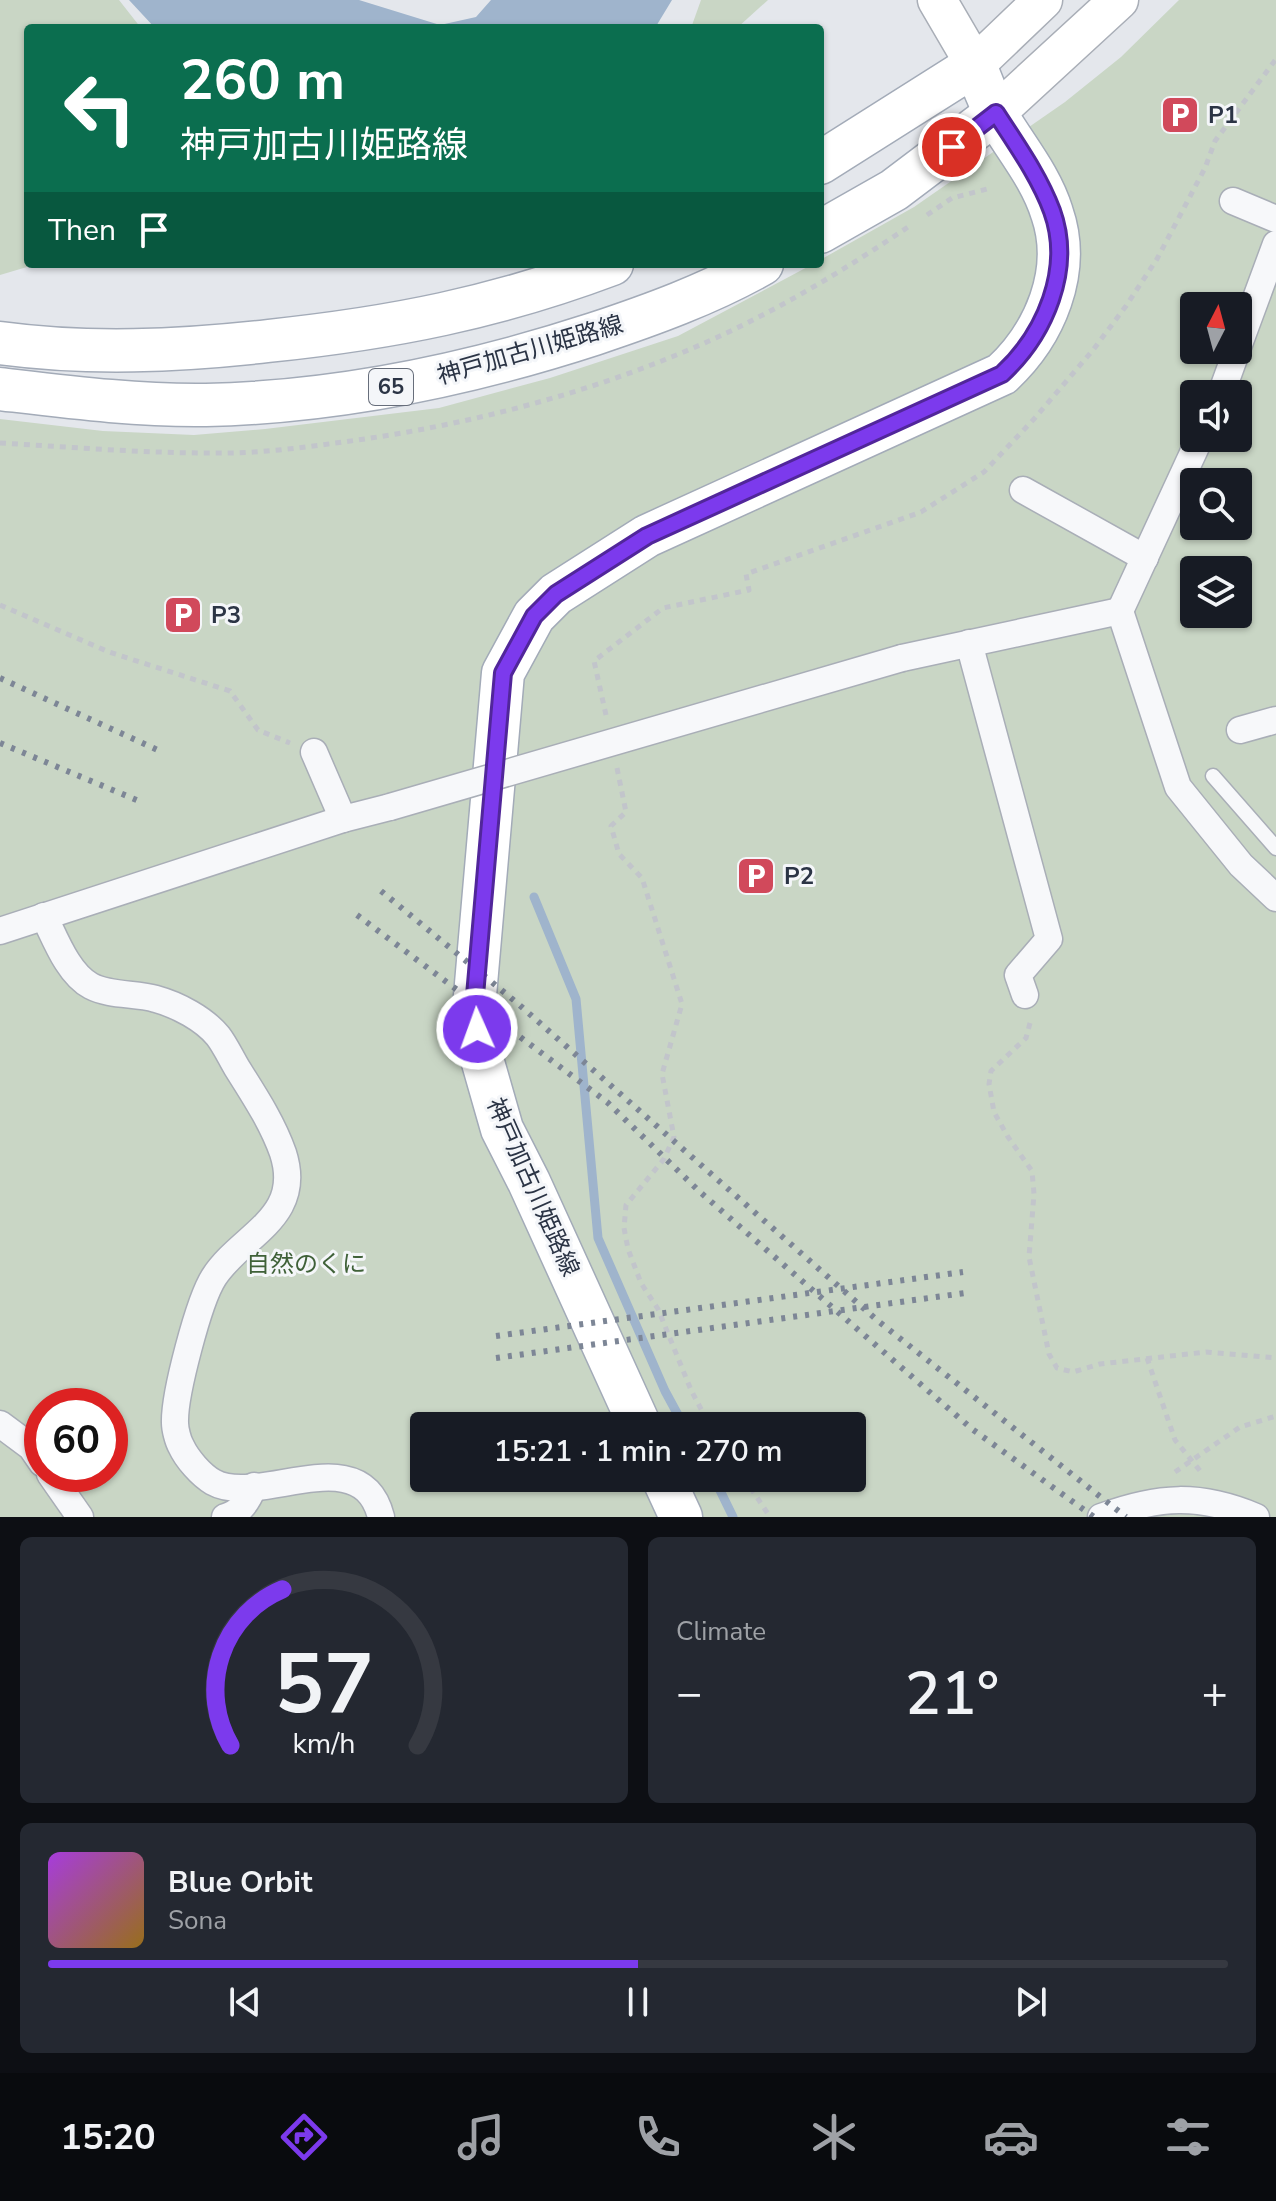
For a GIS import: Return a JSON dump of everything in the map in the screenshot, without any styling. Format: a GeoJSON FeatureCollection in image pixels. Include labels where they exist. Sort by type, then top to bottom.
{"type":"FeatureCollection","features":[{"type":"Feature","properties":{"kind":"main road","name":"神戸加古川姫路線"},"geometry":{"type":"LineString","coordinates":[[634,1412],[502,1129],[480,1052],[474,1007],[503,673],[534,616],[556,594],[647,536],[1002,374],[1017,360],[1047,312],[1060,257],[1052,212],[1026,160],[996,113],[975,65]]}},
{"type":"Feature","properties":{"kind":"main road"},"geometry":{"type":"LineString","coordinates":[[824,160],[975,65]]}},
{"type":"Feature","properties":{"kind":"main road"},"geometry":{"type":"LineString","coordinates":[[824,230],[894,190],[996,113]]}},
{"type":"Feature","properties":{"kind":"main road"},"geometry":{"type":"LineString","coordinates":[[0,343],[53,350],[116,351],[193,348],[334,334],[381,328],[473,309],[601,268]]}},
{"type":"Feature","properties":{"kind":"main road","name":"神戸加古川姫路線"},"geometry":{"type":"LineString","coordinates":[[0,389],[205,405],[297,400],[375,390],[533,354],[649,314],[755,268]]}},
{"type":"Feature","properties":{"kind":"main road"},"geometry":{"type":"LineString","coordinates":[[669,1492],[681,1517]]}},
{"type":"Feature","properties":{"kind":"street"},"geometry":{"type":"LineString","coordinates":[[937,0],[975,65],[1043,0]]}},
{"type":"Feature","properties":{"kind":"street"},"geometry":{"type":"LineString","coordinates":[[996,113],[1119,0]]}},
{"type":"Feature","properties":{"kind":"street"},"geometry":{"type":"LineString","coordinates":[[1233,201],[1276,219]]}},
{"type":"Feature","properties":{"kind":"street"},"geometry":{"type":"LineString","coordinates":[[1252,308],[1276,244]]}},
{"type":"Feature","properties":{"kind":"street"},"geometry":{"type":"LineString","coordinates":[[1194,452],[1120,611],[1178,787],[1241,865],[1276,898]]}},
{"type":"Feature","properties":{"kind":"street"},"geometry":{"type":"LineString","coordinates":[[1023,490],[1145,558]]}},
{"type":"Feature","properties":{"kind":"street"},"geometry":{"type":"LineString","coordinates":[[0,931],[343,819],[902,658],[1120,611]]}},
{"type":"Feature","properties":{"kind":"street"},"geometry":{"type":"LineString","coordinates":[[969,643],[1049,939],[1018,975],[1025,995]]}},
{"type":"Feature","properties":{"kind":"street"},"geometry":{"type":"LineString","coordinates":[[1240,730],[1276,720]]}},
{"type":"Feature","properties":{"kind":"street"},"geometry":{"type":"LineString","coordinates":[[314,752],[343,819]]}},
{"type":"Feature","properties":{"kind":"street"},"geometry":{"type":"LineString","coordinates":[[44,916],[73,970],[90,986],[157,999],[195,1017],[218,1036],[267,1117],[284,1155],[287,1185],[278,1213],[215,1274],[206,1292],[184,1368],[175,1422],[180,1445],[198,1469],[215,1483],[243,1487],[336,1477],[360,1485],[378,1507],[381,1517]]}},
{"type":"Feature","properties":{"kind":"street"},"geometry":{"type":"LineString","coordinates":[[0,1424],[24,1442]]}},
{"type":"Feature","properties":{"kind":"street"},"geometry":{"type":"LineString","coordinates":[[225,1517],[248,1502],[254,1486]]}},
{"type":"Feature","properties":{"kind":"street"},"geometry":{"type":"LineString","coordinates":[[63,1492],[80,1517]]}},
{"type":"Feature","properties":{"kind":"street"},"geometry":{"type":"LineString","coordinates":[[1101,1517],[1137,1504],[1185,1499],[1237,1509],[1256,1517]]}},
{"type":"Feature","properties":{"kind":"lane"},"geometry":{"type":"LineString","coordinates":[[1213,776],[1276,848]]}},
{"type":"Feature","properties":{"kind":"path"},"geometry":{"type":"LineString","coordinates":[[746,574],[921,512],[984,472],[1044,408],[1126,306],[1157,259],[1205,168],[1215,141],[1276,59]]}},
{"type":"Feature","properties":{"kind":"path"},"geometry":{"type":"LineString","coordinates":[[0,605],[109,652],[230,691],[258,730],[314,752]]}},
{"type":"Feature","properties":{"kind":"path"},"geometry":{"type":"LineString","coordinates":[[1025,995],[1030,1022],[1026,1038],[991,1071],[989,1084],[994,1112],[1032,1171],[1034,1194],[1029,1257],[1049,1354],[1057,1368],[1073,1372],[1100,1364],[1206,1352],[1276,1358]]}},
{"type":"Feature","properties":{"kind":"path"},"geometry":{"type":"LineString","coordinates":[[682,1004],[662,1074],[674,1137],[664,1159],[626,1205],[624,1228],[641,1283],[658,1309],[703,1412]]}},
{"type":"Feature","properties":{"kind":"path"},"geometry":{"type":"LineString","coordinates":[[1147,1358],[1175,1440]]}},
{"type":"Feature","properties":{"kind":"path"},"geometry":{"type":"LineString","coordinates":[[1137,1504],[1191,1459],[1240,1427],[1276,1416]]}},
{"type":"Feature","properties":{"kind":"path"},"geometry":{"type":"LineString","coordinates":[[753,1492],[770,1517]]}},
{"type":"Feature","properties":{"kind":"green space"},"geometry":{"type":"Polygon","coordinates":[[[0,0],[119,0],[138,24],[24,24],[24,268],[0,275],[0,0]]]}},
{"type":"Feature","properties":{"kind":"green space"},"geometry":{"type":"Polygon","coordinates":[[[701,0],[768,0],[741,24],[692,24],[701,0]]]}},
{"type":"Feature","properties":{"kind":"green space","name":"自然のくに"},"geometry":{"type":"Polygon","coordinates":[[[1179,0],[1276,0],[1276,1517],[0,1517],[0,419],[103,431],[194,435],[439,408],[550,378],[678,336],[806,268],[824,268],[824,258],[914,207],[1065,102],[1121,57],[1179,0]]]}},
{"type":"Feature","properties":{"kind":"water"},"geometry":{"type":"Polygon","coordinates":[[[129,0],[359,0],[437,24],[151,24],[129,0]]]}},
{"type":"Feature","properties":{"kind":"water"},"geometry":{"type":"Polygon","coordinates":[[[491,0],[672,0],[657,24],[444,24],[476,17],[491,0]]]}},
{"type":"Feature","properties":{"kind":"waterway"},"geometry":{"type":"LineString","coordinates":[[534,897],[576,999],[598,1238],[676,1412]]}},
{"type":"Feature","properties":{"kind":"waterway"},"geometry":{"type":"LineString","coordinates":[[721,1492],[733,1517]]}},
{"type":"Feature","properties":{"kind":"railway"},"geometry":{"type":"LineString","coordinates":[[0,678],[162,752]]}},
{"type":"Feature","properties":{"kind":"railway"},"geometry":{"type":"LineString","coordinates":[[0,743],[139,801]]}},
{"type":"Feature","properties":{"kind":"railway"},"geometry":{"type":"LineString","coordinates":[[381,891],[516,1002],[878,1321],[1126,1517]]}},
{"type":"Feature","properties":{"kind":"railway"},"geometry":{"type":"LineString","coordinates":[[357,915],[607,1102],[700,1192],[972,1429],[1094,1517]]}},
{"type":"Feature","properties":{"kind":"railway"},"geometry":{"type":"LineString","coordinates":[[496,1336],[963,1272]]}},
{"type":"Feature","properties":{"kind":"railway"},"geometry":{"type":"LineString","coordinates":[[496,1358],[965,1293]]}},
{"type":"Feature","properties":{"kind":"place","name":"P1"},"geometry":{"type":"Point","coordinates":[1180,115]}},
{"type":"Feature","properties":{"kind":"place","name":"P3"},"geometry":{"type":"Point","coordinates":[183,615]}},
{"type":"Feature","properties":{"kind":"place","name":"P2"},"geometry":{"type":"Point","coordinates":[756,876]}},
{"type":"Feature","properties":{"kind":"route"},"geometry":{"type":"LineString","coordinates":[[477,1029],[474,1007],[503,673],[534,616],[556,594],[647,536],[1002,374],[1017,360],[1047,312],[1060,257],[1057,232],[1052,212],[1026,160],[996,113],[952,147]]}}]}
